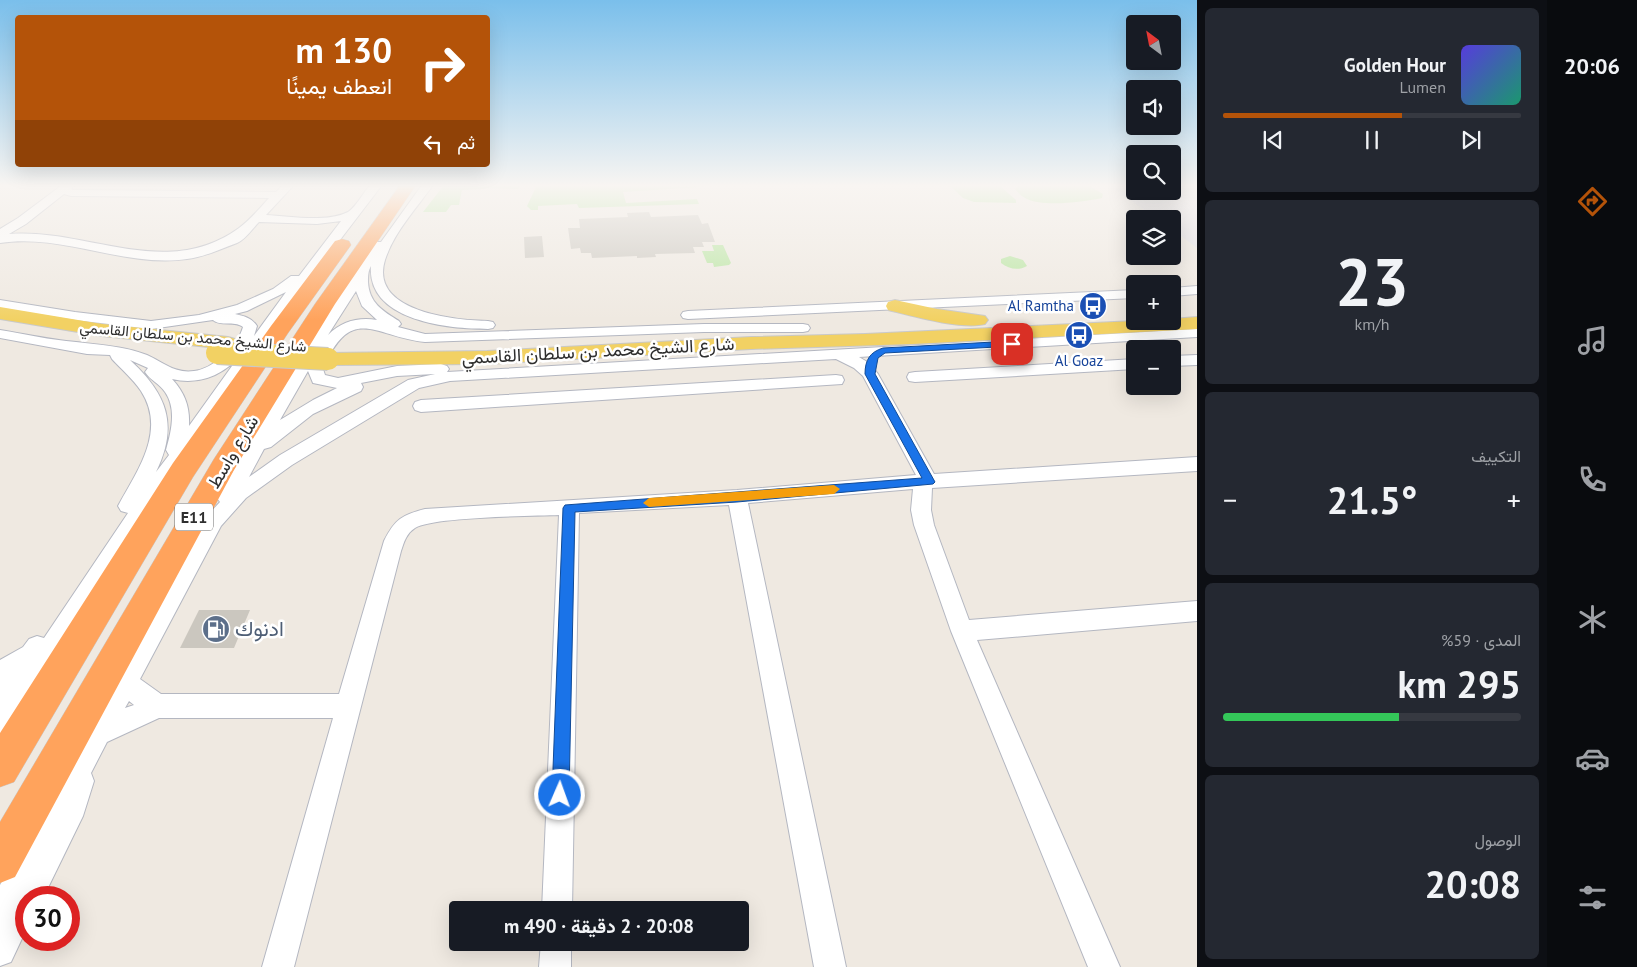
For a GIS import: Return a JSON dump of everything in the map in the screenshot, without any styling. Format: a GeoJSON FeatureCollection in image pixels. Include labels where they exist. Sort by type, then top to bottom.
{"type":"FeatureCollection","features":[{"type":"Feature","properties":{"kind":"highway","name":"شارع واسط"},"geometry":{"type":"LineString","coordinates":[[0,768],[182,470],[278,331],[354,230]]}},
{"type":"Feature","properties":{"kind":"highway","name":"شارع واسط"},"geometry":{"type":"LineString","coordinates":[[0,862],[223,466],[329,297],[376,230]]}},
{"type":"Feature","properties":{"kind":"main road"},"geometry":{"type":"LineString","coordinates":[[896,306],[937,315],[978,320]]}},
{"type":"Feature","properties":{"kind":"main road"},"geometry":{"type":"LineString","coordinates":[[1181,309],[1197,308]]}},
{"type":"Feature","properties":{"kind":"main road","name":"شارع الشيخ محمد بن سلطان القاسمي"},"geometry":{"type":"LineString","coordinates":[[0,313],[92,329],[223,348]]}},
{"type":"Feature","properties":{"kind":"main road","name":"شارع الشيخ محمد بن سلطان القاسمي"},"geometry":{"type":"LineString","coordinates":[[0,324],[121,344],[331,354],[379,360],[494,358],[752,342],[808,335],[978,320],[1126,319]]}},
{"type":"Feature","properties":{"kind":"main road","name":"شارع الشيخ محمد بن سلطان القاسمي"},"geometry":{"type":"LineString","coordinates":[[808,335],[1126,319]]}},
{"type":"Feature","properties":{"kind":"main road","name":"شارع الشيخ محمد بن سلطان القاسمي"},"geometry":{"type":"LineString","coordinates":[[1181,322],[1197,323]]}},
{"type":"Feature","properties":{"kind":"main road"},"geometry":{"type":"LineString","coordinates":[[1181,329],[1197,333]]}},
{"type":"Feature","properties":{"kind":"street"},"geometry":{"type":"LineString","coordinates":[[17,230],[19,233],[28,236],[167,260],[194,258],[220,250],[231,243],[243,230]]}},
{"type":"Feature","properties":{"kind":"street"},"geometry":{"type":"LineString","coordinates":[[0,728],[120,539],[340,230]]}},
{"type":"Feature","properties":{"kind":"street"},"geometry":{"type":"LineString","coordinates":[[391,230],[376,271],[377,278],[384,292],[398,305],[420,316],[447,322],[478,325],[1126,294]]}},
{"type":"Feature","properties":{"kind":"street"},"geometry":{"type":"LineString","coordinates":[[0,915],[242,471],[362,269],[392,230]]}},
{"type":"Feature","properties":{"kind":"street"},"geometry":{"type":"LineString","coordinates":[[0,239],[28,236]]}},
{"type":"Feature","properties":{"kind":"street"},"geometry":{"type":"LineString","coordinates":[[151,325],[205,318],[252,304],[286,288],[316,261]]}},
{"type":"Feature","properties":{"kind":"street"},"geometry":{"type":"LineString","coordinates":[[362,269],[362,295],[377,314],[404,328],[441,338]]}},
{"type":"Feature","properties":{"kind":"street"},"geometry":{"type":"LineString","coordinates":[[1181,291],[1197,290]]}},
{"type":"Feature","properties":{"kind":"street"},"geometry":{"type":"LineString","coordinates":[[0,304],[75,316],[151,325],[173,326],[230,318],[242,320],[250,326],[247,336],[223,364],[211,371],[195,376],[171,374],[147,360],[124,352],[76,347]]}},
{"type":"Feature","properties":{"kind":"street"},"geometry":{"type":"LineString","coordinates":[[374,323],[410,336],[441,338],[704,328],[808,335],[787,347],[397,371],[338,383],[319,379],[315,369],[334,337],[346,327],[356,324],[374,323]]}},
{"type":"Feature","properties":{"kind":"street"},"geometry":{"type":"LineString","coordinates":[[503,337],[526,324]]}},
{"type":"Feature","properties":{"kind":"street"},"geometry":{"type":"LineString","coordinates":[[214,521],[233,499],[266,473],[414,384],[450,376],[883,350],[1104,340],[1197,333]]}},
{"type":"Feature","properties":{"kind":"street"},"geometry":{"type":"LineString","coordinates":[[0,334],[117,356],[158,375],[176,395],[180,403],[182,425],[169,468]]}},
{"type":"Feature","properties":{"kind":"street"},"geometry":{"type":"LineString","coordinates":[[1104,340],[1126,359]]}},
{"type":"Feature","properties":{"kind":"street"},"geometry":{"type":"LineString","coordinates":[[870,374],[870,367],[874,356],[883,350]]}},
{"type":"Feature","properties":{"kind":"street"},"geometry":{"type":"LineString","coordinates":[[836,354],[866,368],[926,482],[921,502],[924,525],[962,631],[1104,967]]}},
{"type":"Feature","properties":{"kind":"street"},"geometry":{"type":"LineString","coordinates":[[0,703],[148,474],[158,441],[160,423],[150,392],[138,376],[117,356]]}},
{"type":"Feature","properties":{"kind":"street"},"geometry":{"type":"LineString","coordinates":[[607,359],[631,365]]}},
{"type":"Feature","properties":{"kind":"street"},"geometry":{"type":"LineString","coordinates":[[1181,361],[1197,360]]}},
{"type":"Feature","properties":{"kind":"street"},"geometry":{"type":"LineString","coordinates":[[915,377],[1126,364]]}},
{"type":"Feature","properties":{"kind":"street"},"geometry":{"type":"LineString","coordinates":[[631,365],[638,393]]}},
{"type":"Feature","properties":{"kind":"street"},"geometry":{"type":"LineString","coordinates":[[242,471],[282,427],[314,405],[349,389],[386,377],[441,369]]}},
{"type":"Feature","properties":{"kind":"street"},"geometry":{"type":"LineString","coordinates":[[421,406],[836,380]]}},
{"type":"Feature","properties":{"kind":"street"},"geometry":{"type":"LineString","coordinates":[[278,967],[394,540],[403,525],[414,519],[438,514],[569,508],[926,482],[1197,465]]}},
{"type":"Feature","properties":{"kind":"street"},"geometry":{"type":"LineString","coordinates":[[737,497],[830,967]]}},
{"type":"Feature","properties":{"kind":"street"},"geometry":{"type":"LineString","coordinates":[[557,901],[569,508]]}},
{"type":"Feature","properties":{"kind":"street"},"geometry":{"type":"LineString","coordinates":[[90,563],[120,539]]}},
{"type":"Feature","properties":{"kind":"street"},"geometry":{"type":"LineString","coordinates":[[962,631],[1197,611]]}},
{"type":"Feature","properties":{"kind":"street"},"geometry":{"type":"LineString","coordinates":[[0,673],[33,652]]}},
{"type":"Feature","properties":{"kind":"street"},"geometry":{"type":"LineString","coordinates":[[126,682],[140,695],[158,706]]}},
{"type":"Feature","properties":{"kind":"street"},"geometry":{"type":"LineString","coordinates":[[98,734],[158,706],[348,706]]}},
{"type":"Feature","properties":{"kind":"street"},"geometry":{"type":"LineString","coordinates":[[33,886],[76,800],[80,787],[83,760]]}},
{"type":"Feature","properties":{"kind":"street"},"geometry":{"type":"LineString","coordinates":[[0,951],[15,922]]}},
{"type":"Feature","properties":{"kind":"street"},"geometry":{"type":"LineString","coordinates":[[555,967],[556,951]]}},
{"type":"Feature","properties":{"kind":"shaded area"},"geometry":{"type":"Polygon","coordinates":[[[1181,230],[1197,230],[1197,248],[1181,236],[1181,230]]]}},
{"type":"Feature","properties":{"kind":"green space"},"geometry":{"type":"Polygon","coordinates":[[[712,245],[723,245],[731,263],[729,265],[714,267],[713,263],[707,263],[702,251],[714,251],[712,245]]]}},
{"type":"Feature","properties":{"kind":"green space"},"geometry":{"type":"Polygon","coordinates":[[[1010,256],[1023,260],[1027,266],[1014,269],[1001,263],[1001,259],[1010,256]]]}},
{"type":"Feature","properties":{"kind":"building"},"geometry":{"type":"Polygon","coordinates":[[[568,230],[711,230],[715,242],[702,242],[704,247],[693,247],[695,253],[655,254],[656,257],[637,258],[637,256],[592,258],[591,253],[581,253],[580,248],[571,249],[568,230]]]}},
{"type":"Feature","properties":{"kind":"building"},"geometry":{"type":"Polygon","coordinates":[[[542,236],[544,257],[525,258],[524,237],[542,236]]]}},
{"type":"Feature","properties":{"kind":"building","name":"ادنوك"},"geometry":{"type":"Polygon","coordinates":[[[199,610],[250,610],[234,648],[180,648],[199,610]]]}},
{"type":"Feature","properties":{"kind":"slow traffic"},"geometry":{"type":"LineString","coordinates":[[649,503],[834,489]]}},
{"type":"Feature","properties":{"kind":"place","name":"Al Ramtha"},"geometry":{"type":"Point","coordinates":[1093,306]}},
{"type":"Feature","properties":{"kind":"place","name":"Al Goaz"},"geometry":{"type":"Point","coordinates":[1079,335]}},
{"type":"Feature","properties":{"kind":"place","name":"ادنوك"},"geometry":{"type":"Point","coordinates":[216,629]}},
{"type":"Feature","properties":{"kind":"route"},"geometry":{"type":"LineString","coordinates":[[560,795],[569,508],[929,482],[870,374],[871,361],[874,356],[883,350],[1012,344]]}}]}
